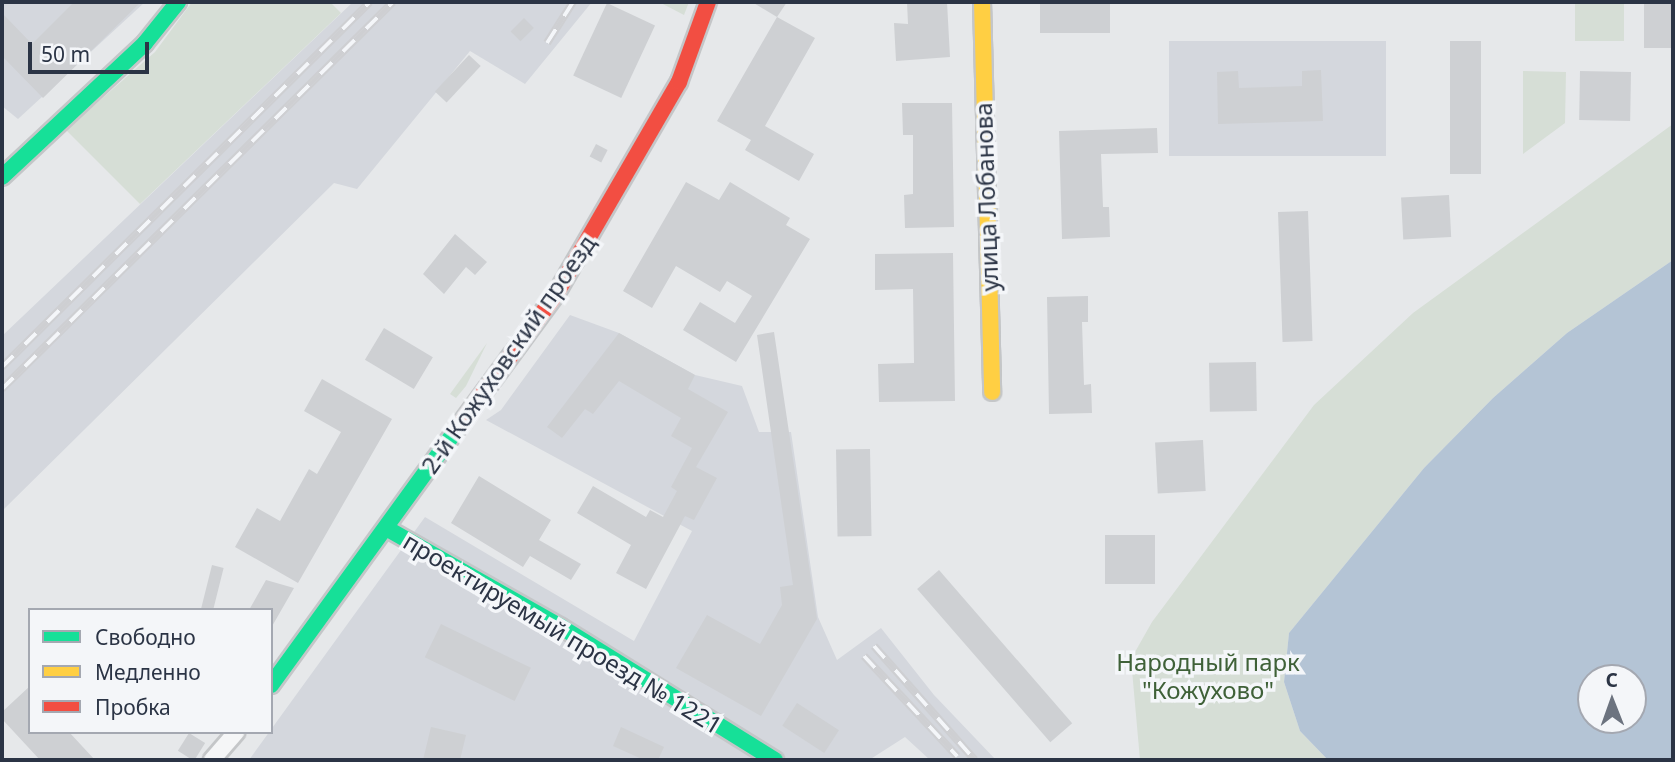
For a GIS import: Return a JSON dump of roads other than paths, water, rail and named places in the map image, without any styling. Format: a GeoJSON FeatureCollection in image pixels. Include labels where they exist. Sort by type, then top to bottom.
{"type":"FeatureCollection","features":[{"type":"Feature","properties":{"kind":"street"},"geometry":{"type":"LineString","coordinates":[[2,177],[145,43],[178,2]]}},
{"type":"Feature","properties":{"kind":"street","name":"2-й Кожуховский проезд"},"geometry":{"type":"LineString","coordinates":[[273,682],[577,260],[679,82],[708,2]]}},
{"type":"Feature","properties":{"kind":"street","name":"улица Лобанова"},"geometry":{"type":"LineString","coordinates":[[982,2],[992,392]]}},
{"type":"Feature","properties":{"kind":"street","name":"проектируемый проезд № 1221"},"geometry":{"type":"LineString","coordinates":[[386,528],[542,616],[775,760]]}},
{"type":"Feature","properties":{"kind":"street"},"geometry":{"type":"LineString","coordinates":[[212,760],[234,734]]}},
{"type":"Feature","properties":{"kind":"water"},"geometry":{"type":"Polygon","coordinates":[[[1673,260],[1673,760],[1328,760],[1300,731],[1284,682],[1289,633],[1424,468],[1493,398],[1567,333],[1673,260]]]}},
{"type":"Feature","properties":{"kind":"railway"},"geometry":{"type":"LineString","coordinates":[[2,367],[370,2]]}},
{"type":"Feature","properties":{"kind":"railway"},"geometry":{"type":"LineString","coordinates":[[2,389],[393,2]]}},
{"type":"Feature","properties":{"kind":"railway"},"geometry":{"type":"LineString","coordinates":[[547,43],[573,2]]}},
{"type":"Feature","properties":{"kind":"railway"},"geometry":{"type":"LineString","coordinates":[[874,646],[975,760]]}},
{"type":"Feature","properties":{"kind":"railway"},"geometry":{"type":"LineString","coordinates":[[864,656],[957,756]]}},
{"type":"Feature","properties":{"kind":"park label","name":"Народный парк \"Кожухово\""},"geometry":{"type":"Point","coordinates":[1208,676]}}]}
